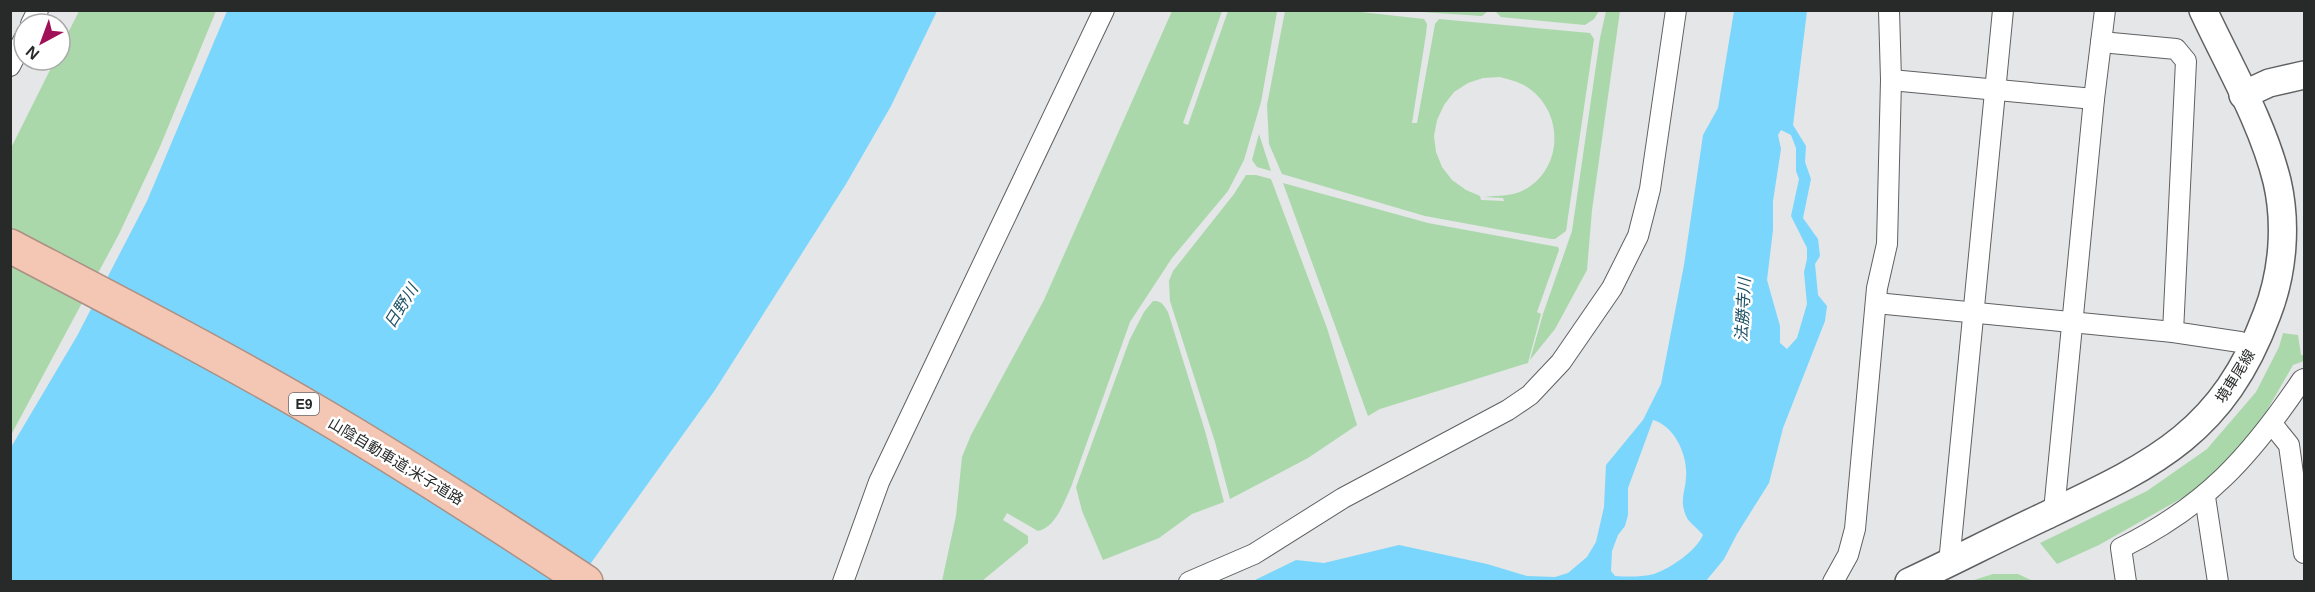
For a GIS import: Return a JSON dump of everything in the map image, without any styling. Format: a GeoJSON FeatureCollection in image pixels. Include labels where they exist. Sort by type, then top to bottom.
{"type":"FeatureCollection","features":[{"type":"Feature","properties":{"kind":"highway","name":"山陰自動車道;米子道路"},"geometry":{"type":"LineString","coordinates":[[10,246],[157,323],[309,407],[464,502],[586,582]]}},
{"type":"Feature","properties":{"kind":"highway","name":"山陰自動車道;米子道路"},"geometry":{"type":"LineString","coordinates":[[10,256],[304,416],[460,510],[568,582]]}},
{"type":"Feature","properties":{"kind":"main road","name":"境車尾線"},"geometry":{"type":"LineString","coordinates":[[1909,582],[2129,475],[2186,437],[2203,422],[2230,388],[2253,347],[2274,297],[2282,250],[2277,183],[2254,118],[2203,10]]}},
{"type":"Feature","properties":{"kind":"main road"},"geometry":{"type":"LineString","coordinates":[[2243,95],[2269,83],[2304,75]]}},
{"type":"Feature","properties":{"kind":"street"},"geometry":{"type":"LineString","coordinates":[[843,582],[879,482],[1104,10]]}},
{"type":"Feature","properties":{"kind":"street"},"geometry":{"type":"LineString","coordinates":[[1189,582],[1254,554],[1343,498],[1508,410],[1530,395],[1561,362],[1621,272],[1643,220],[1650,189],[1676,10]]}},
{"type":"Feature","properties":{"kind":"street"},"geometry":{"type":"LineString","coordinates":[[1833,582],[1848,555],[1855,529],[1877,288],[1887,244],[1891,80],[1889,10]]}},
{"type":"Feature","properties":{"kind":"street"},"geometry":{"type":"LineString","coordinates":[[1949,563],[2003,10]]}},
{"type":"Feature","properties":{"kind":"street"},"geometry":{"type":"LineString","coordinates":[[2054,511],[2094,99],[2105,10]]}},
{"type":"Feature","properties":{"kind":"street"},"geometry":{"type":"LineString","coordinates":[[2102,42],[2176,49],[2186,61],[2173,332]]}},
{"type":"Feature","properties":{"kind":"street"},"geometry":{"type":"LineString","coordinates":[[1891,80],[2094,99]]}},
{"type":"Feature","properties":{"kind":"street"},"geometry":{"type":"LineString","coordinates":[[1876,303],[2173,332],[2240,342],[2253,347]]}},
{"type":"Feature","properties":{"kind":"street"},"geometry":{"type":"LineString","coordinates":[[2126,582],[2121,548],[2146,536],[2205,497],[2234,470],[2272,424],[2304,379]]}},
{"type":"Feature","properties":{"kind":"street"},"geometry":{"type":"LineString","coordinates":[[2272,424],[2289,445],[2304,553]]}},
{"type":"Feature","properties":{"kind":"street"},"geometry":{"type":"LineString","coordinates":[[2205,497],[2218,582]]}},
{"type":"Feature","properties":{"kind":"green space"},"geometry":{"type":"Polygon","coordinates":[[[1276,10],[1277,12],[1261,102],[1244,160],[1228,191],[1172,258],[1130,322],[1071,487],[1055,519],[1050,525],[1038,531],[1007,513],[1003,520],[1028,536],[1028,543],[982,581],[942,581],[956,516],[962,457],[971,435],[1044,300],[1172,11],[1222,11],[1183,123],[1188,125],[1228,11],[1276,10]]]}},
{"type":"Feature","properties":{"kind":"green space"},"geometry":{"type":"Polygon","coordinates":[[[79,11],[216,11],[159,149],[119,234],[11,435],[10,150],[49,72],[72,72],[72,25],[79,11]]]}},
{"type":"Feature","properties":{"kind":"green space"},"geometry":{"type":"Polygon","coordinates":[[[1285,11],[1352,11],[1424,19],[1427,24],[1426,34],[1412,123],[1417,123],[1435,24],[1439,19],[1590,33],[1594,39],[1566,231],[1555,239],[1425,216],[1282,174],[1269,144],[1267,105],[1285,11]],[[1500,77],[1483,78],[1468,83],[1454,92],[1444,105],[1437,120],[1434,136],[1436,152],[1442,167],[1452,180],[1480,196],[1481,200],[1504,201],[1503,198],[1484,197],[1509,195],[1524,190],[1537,181],[1552,155],[1553,126],[1549,112],[1541,100],[1527,87],[1500,77]]]}},
{"type":"Feature","properties":{"kind":"green space"},"geometry":{"type":"Polygon","coordinates":[[[1405,11],[1488,11],[1482,16],[1405,11]]]}},
{"type":"Feature","properties":{"kind":"green space"},"geometry":{"type":"Polygon","coordinates":[[[1495,11],[1599,11],[1594,19],[1585,25],[1501,17],[1495,11]]]}},
{"type":"Feature","properties":{"kind":"green space"},"geometry":{"type":"Polygon","coordinates":[[[1606,11],[1620,11],[1592,210],[1587,270],[1555,329],[1530,360],[1543,314],[1572,231],[1600,38],[1606,11]]]}},
{"type":"Feature","properties":{"kind":"green space"},"geometry":{"type":"Polygon","coordinates":[[[1259,134],[1271,171],[1257,167],[1252,160],[1259,134]]]}},
{"type":"Feature","properties":{"kind":"green space"},"geometry":{"type":"Polygon","coordinates":[[[1246,175],[1271,179],[1327,328],[1357,425],[1308,458],[1230,499],[1215,442],[1170,301],[1169,281],[1173,271],[1234,194],[1246,175]]]}},
{"type":"Feature","properties":{"kind":"green space"},"geometry":{"type":"Polygon","coordinates":[[[1283,183],[1428,223],[1558,247],[1559,250],[1537,312],[1541,314],[1528,363],[1380,409],[1368,416],[1283,183]]]}},
{"type":"Feature","properties":{"kind":"green space"},"geometry":{"type":"Polygon","coordinates":[[[1153,301],[1161,302],[1168,312],[1205,431],[1224,502],[1192,514],[1159,538],[1103,560],[1082,511],[1076,487],[1130,339],[1144,312],[1153,301]]]}},
{"type":"Feature","properties":{"kind":"green space"},"geometry":{"type":"Polygon","coordinates":[[[2283,333],[2298,335],[2304,361],[2293,365],[2262,419],[2244,442],[2198,489],[2099,545],[2057,564],[2040,543],[2147,491],[2207,449],[2256,392],[2279,347],[2283,333]]]}},
{"type":"Feature","properties":{"kind":"green space"},"geometry":{"type":"Polygon","coordinates":[[[1993,574],[2018,574],[2033,581],[1971,581],[1993,574]]]}},
{"type":"Feature","properties":{"kind":"water","name":"日野川"},"geometry":{"type":"Polygon","coordinates":[[[227,11],[937,11],[891,106],[846,184],[715,390],[578,581],[11,581],[10,449],[77,336],[147,201],[227,11]]]}},
{"type":"Feature","properties":{"kind":"water","name":"法勝寺川"},"geometry":{"type":"Polygon","coordinates":[[[1734,11],[1807,11],[1793,125],[1806,146],[1805,162],[1811,179],[1803,218],[1818,239],[1820,256],[1815,264],[1818,295],[1827,306],[1825,321],[1783,428],[1769,483],[1724,559],[1706,581],[1253,581],[1296,560],[1324,563],[1399,545],[1487,564],[1527,576],[1555,577],[1568,573],[1587,557],[1596,542],[1604,507],[1606,465],[1643,420],[1661,384],[1684,265],[1703,135],[1718,108],[1734,11]],[[1781,130],[1778,135],[1781,149],[1773,201],[1773,230],[1767,280],[1780,326],[1780,343],[1787,349],[1797,338],[1807,304],[1804,272],[1807,248],[1791,216],[1799,179],[1796,171],[1796,148],[1791,135],[1781,130]],[[1653,420],[1628,488],[1628,515],[1625,526],[1618,535],[1612,551],[1611,571],[1615,576],[1645,576],[1661,571],[1689,553],[1703,535],[1690,522],[1684,511],[1686,469],[1682,451],[1668,428],[1653,420]]]}}]}
